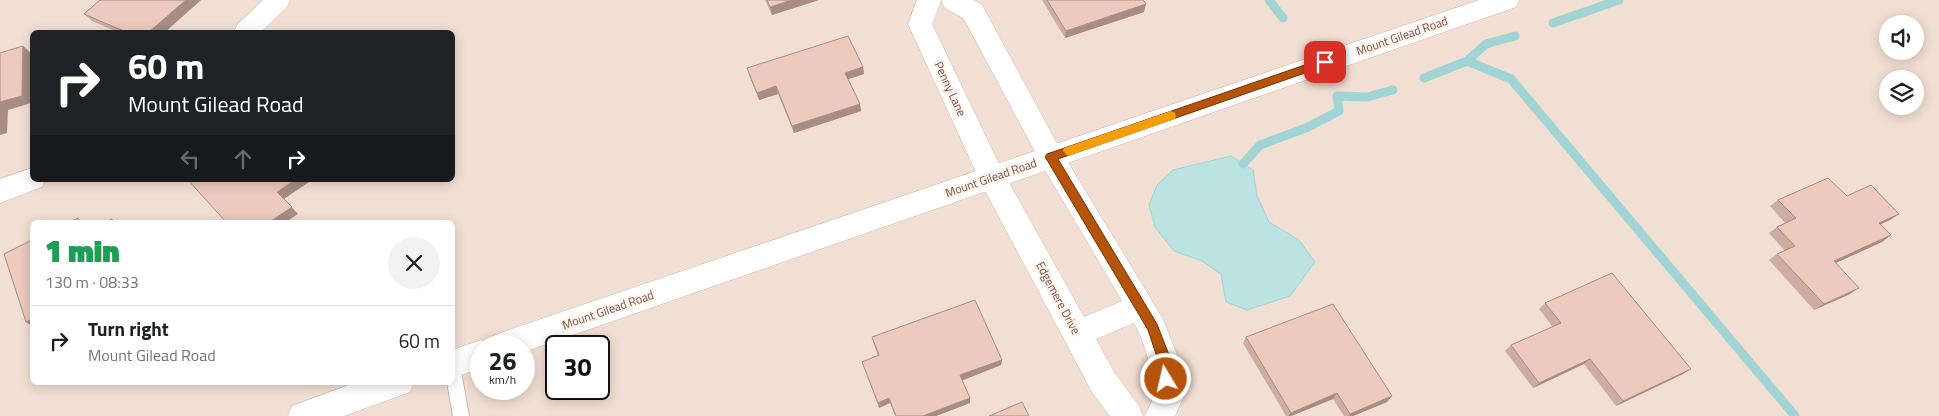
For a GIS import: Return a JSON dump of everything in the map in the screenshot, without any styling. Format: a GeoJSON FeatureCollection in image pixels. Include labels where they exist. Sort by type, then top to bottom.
{"type":"FeatureCollection","features":[{"type":"Feature","properties":{"kind":"street"},"geometry":{"type":"LineString","coordinates":[[248,30],[278,0]]}},
{"type":"Feature","properties":{"kind":"street","name":"Penny Lane"},"geometry":{"type":"LineString","coordinates":[[929,0],[920,24],[992,177]]}},
{"type":"Feature","properties":{"kind":"street"},"geometry":{"type":"LineString","coordinates":[[953,0],[973,12],[1051,157],[1153,328],[1164,360],[1168,398],[1160,416]]}},
{"type":"Feature","properties":{"kind":"street","name":"Mount Gilead Road"},"geometry":{"type":"LineString","coordinates":[[535,335],[1507,0]]}},
{"type":"Feature","properties":{"kind":"street","name":"Edgemere Drive"},"geometry":{"type":"LineString","coordinates":[[992,177],[1103,382],[1128,416]]}},
{"type":"Feature","properties":{"kind":"street"},"geometry":{"type":"LineString","coordinates":[[0,191],[30,180]]}},
{"type":"Feature","properties":{"kind":"street"},"geometry":{"type":"LineString","coordinates":[[1077,332],[1141,307]]}},
{"type":"Feature","properties":{"kind":"street"},"geometry":{"type":"LineString","coordinates":[[455,364],[470,358]]}},
{"type":"Feature","properties":{"kind":"street"},"geometry":{"type":"LineString","coordinates":[[303,416],[391,385]]}},
{"type":"Feature","properties":{"kind":"lane"},"geometry":{"type":"LineString","coordinates":[[455,380],[462,416]]}},
{"type":"Feature","properties":{"kind":"shaded area"},"geometry":{"type":"Polygon","coordinates":[[[0,0],[1939,0],[1939,416],[0,416],[0,0]]]}},
{"type":"Feature","properties":{"kind":"water"},"geometry":{"type":"Polygon","coordinates":[[[1231,156],[1253,170],[1257,196],[1269,222],[1299,240],[1315,262],[1290,296],[1247,310],[1226,302],[1221,274],[1202,261],[1174,251],[1155,227],[1149,205],[1157,185],[1173,170],[1231,156]]]}},
{"type":"Feature","properties":{"kind":"building"},"geometry":{"type":"Polygon","coordinates":[[[100,0],[186,0],[151,30],[121,30],[84,14],[100,0]]]}},
{"type":"Feature","properties":{"kind":"building"},"geometry":{"type":"Polygon","coordinates":[[[767,0],[792,0],[770,7],[767,0]]]}},
{"type":"Feature","properties":{"kind":"building"},"geometry":{"type":"Polygon","coordinates":[[[1047,0],[1143,0],[1146,4],[1066,31],[1047,0]]]}},
{"type":"Feature","properties":{"kind":"building"},"geometry":{"type":"Polygon","coordinates":[[[848,36],[863,67],[845,73],[860,104],[792,126],[776,86],[757,93],[747,68],[848,36]]]}},
{"type":"Feature","properties":{"kind":"building"},"geometry":{"type":"Polygon","coordinates":[[[23,46],[22,96],[0,102],[0,53],[23,46]]]}},
{"type":"Feature","properties":{"kind":"building"},"geometry":{"type":"Polygon","coordinates":[[[1828,178],[1847,196],[1871,185],[1899,214],[1879,223],[1891,235],[1834,261],[1859,288],[1824,304],[1777,254],[1795,246],[1777,227],[1796,218],[1778,200],[1828,178]]]}},
{"type":"Feature","properties":{"kind":"building"},"geometry":{"type":"Polygon","coordinates":[[[190,182],[292,182],[277,192],[292,207],[273,220],[224,220],[190,182]]]}},
{"type":"Feature","properties":{"kind":"building"},"geometry":{"type":"Polygon","coordinates":[[[30,241],[30,320],[26,322],[4,254],[30,241]]]}},
{"type":"Feature","properties":{"kind":"building"},"geometry":{"type":"Polygon","coordinates":[[[1612,273],[1691,369],[1623,401],[1590,359],[1539,383],[1511,345],[1561,323],[1545,303],[1612,273]]]}},
{"type":"Feature","properties":{"kind":"building"},"geometry":{"type":"Polygon","coordinates":[[[975,300],[1002,360],[960,375],[970,398],[923,416],[896,416],[889,398],[878,403],[862,362],[879,355],[872,337],[975,300]]]}},
{"type":"Feature","properties":{"kind":"building"},"geometry":{"type":"Polygon","coordinates":[[[1333,304],[1392,396],[1350,414],[1337,393],[1291,413],[1246,337],[1333,304]]]}},
{"type":"Feature","properties":{"kind":"building"},"geometry":{"type":"Polygon","coordinates":[[[1022,402],[1029,416],[989,416],[1022,402]]]}},
{"type":"Feature","properties":{"kind":"waterway"},"geometry":{"type":"LineString","coordinates":[[1269,0],[1283,18]]}},
{"type":"Feature","properties":{"kind":"waterway"},"geometry":{"type":"LineString","coordinates":[[1553,23],[1619,0]]}},
{"type":"Feature","properties":{"kind":"waterway"},"geometry":{"type":"LineString","coordinates":[[1467,61],[1486,44],[1515,36]]}},
{"type":"Feature","properties":{"kind":"waterway"},"geometry":{"type":"LineString","coordinates":[[1424,78],[1467,61]]}},
{"type":"Feature","properties":{"kind":"waterway"},"geometry":{"type":"LineString","coordinates":[[1467,61],[1511,79],[1795,416]]}},
{"type":"Feature","properties":{"kind":"waterway"},"geometry":{"type":"LineString","coordinates":[[1243,164],[1260,145],[1306,128],[1339,111],[1337,96],[1367,97],[1393,90]]}},
{"type":"Feature","properties":{"kind":"slow traffic"},"geometry":{"type":"LineString","coordinates":[[1068,151],[1171,116]]}},
{"type":"Feature","properties":{"kind":"route"},"geometry":{"type":"LineString","coordinates":[[1166,379],[1164,360],[1153,328],[1051,157],[1325,62]]}}]}
